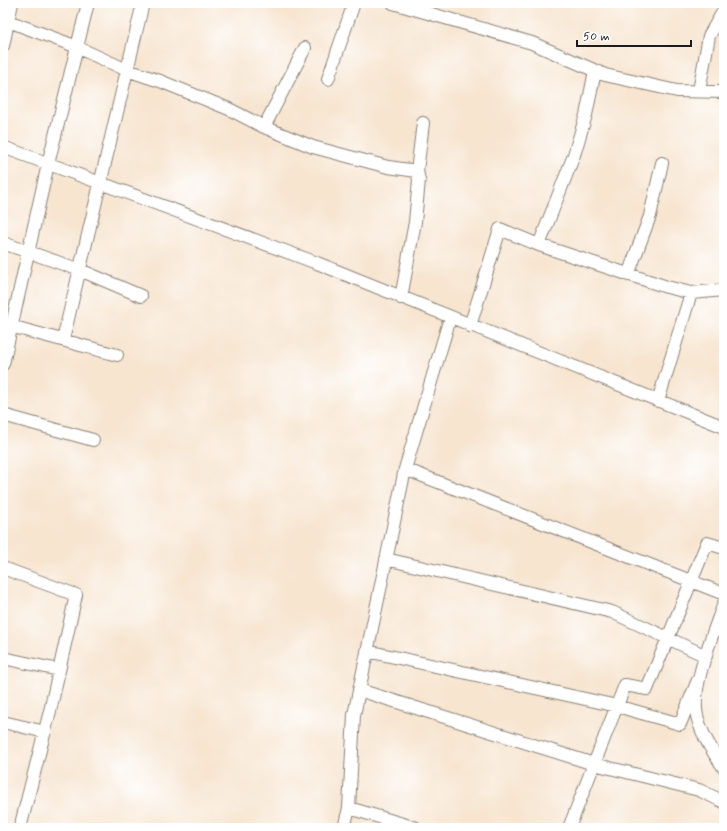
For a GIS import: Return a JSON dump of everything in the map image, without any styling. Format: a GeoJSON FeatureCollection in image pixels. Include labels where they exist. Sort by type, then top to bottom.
{"type":"FeatureCollection","features":[{"type":"Feature","properties":{"kind":"street"},"geometry":{"type":"LineString","coordinates":[[3,46],[6,20],[12,3]]}},
{"type":"Feature","properties":{"kind":"street"},"geometry":{"type":"LineString","coordinates":[[3,364],[7,325],[28,252],[88,3]]}},
{"type":"Feature","properties":{"kind":"street"},"geometry":{"type":"LineString","coordinates":[[63,340],[143,3]]}},
{"type":"Feature","properties":{"kind":"street"},"geometry":{"type":"LineString","coordinates":[[328,79],[354,3]]}},
{"type":"Feature","properties":{"kind":"street"},"geometry":{"type":"LineString","coordinates":[[393,3],[532,42],[605,75],[677,91],[724,92]]}},
{"type":"Feature","properties":{"kind":"street"},"geometry":{"type":"LineString","coordinates":[[699,91],[709,36],[724,10]]}},
{"type":"Feature","properties":{"kind":"street"},"geometry":{"type":"LineString","coordinates":[[6,20],[78,47],[127,70],[160,81],[229,109],[264,127],[313,147],[388,167],[417,171]]}},
{"type":"Feature","properties":{"kind":"street"},"geometry":{"type":"LineString","coordinates":[[264,127],[305,48]]}},
{"type":"Feature","properties":{"kind":"street"},"geometry":{"type":"LineString","coordinates":[[539,245],[574,155],[586,115],[595,71]]}},
{"type":"Feature","properties":{"kind":"street"},"geometry":{"type":"LineString","coordinates":[[401,298],[415,222],[419,180],[417,171],[423,123]]}},
{"type":"Feature","properties":{"kind":"street"},"geometry":{"type":"LineString","coordinates":[[3,147],[317,263],[450,318],[724,427]]}},
{"type":"Feature","properties":{"kind":"street"},"geometry":{"type":"LineString","coordinates":[[628,275],[650,216],[662,163]]}},
{"type":"Feature","properties":{"kind":"street"},"geometry":{"type":"LineString","coordinates":[[470,326],[500,229],[539,245],[628,275],[691,293],[724,290]]}},
{"type":"Feature","properties":{"kind":"street"},"geometry":{"type":"LineString","coordinates":[[3,243],[80,270],[141,296]]}},
{"type":"Feature","properties":{"kind":"street"},"geometry":{"type":"LineString","coordinates":[[658,401],[691,293]]}},
{"type":"Feature","properties":{"kind":"street"},"geometry":{"type":"LineString","coordinates":[[344,828],[349,808],[354,715],[386,559],[405,469],[450,318]]}},
{"type":"Feature","properties":{"kind":"street"},"geometry":{"type":"LineString","coordinates":[[7,325],[116,355]]}},
{"type":"Feature","properties":{"kind":"street"},"geometry":{"type":"LineString","coordinates":[[3,415],[93,440]]}},
{"type":"Feature","properties":{"kind":"street"},"geometry":{"type":"LineString","coordinates":[[405,469],[724,594]]}},
{"type":"Feature","properties":{"kind":"street"},"geometry":{"type":"LineString","coordinates":[[569,828],[625,685],[647,689],[708,543],[724,548]]}},
{"type":"Feature","properties":{"kind":"street"},"geometry":{"type":"LineString","coordinates":[[386,559],[612,612],[706,656]]}},
{"type":"Feature","properties":{"kind":"street"},"geometry":{"type":"LineString","coordinates":[[3,568],[76,595],[45,732],[20,828]]}},
{"type":"Feature","properties":{"kind":"street"},"geometry":{"type":"LineString","coordinates":[[367,651],[617,706],[680,724],[698,680],[724,603]]}},
{"type":"Feature","properties":{"kind":"street"},"geometry":{"type":"LineString","coordinates":[[3,658],[59,670]]}},
{"type":"Feature","properties":{"kind":"street"},"geometry":{"type":"LineString","coordinates":[[698,680],[697,715],[709,747],[724,768]]}},
{"type":"Feature","properties":{"kind":"street"},"geometry":{"type":"LineString","coordinates":[[359,690],[594,764],[699,790],[724,802]]}},
{"type":"Feature","properties":{"kind":"street"},"geometry":{"type":"LineString","coordinates":[[3,722],[45,732]]}},
{"type":"Feature","properties":{"kind":"street"},"geometry":{"type":"LineString","coordinates":[[349,808],[416,828]]}}]}
